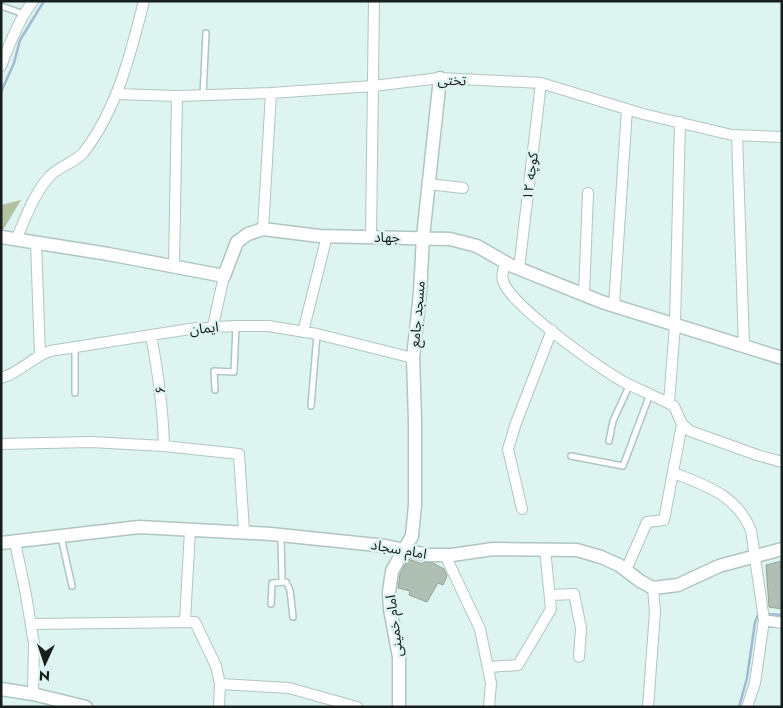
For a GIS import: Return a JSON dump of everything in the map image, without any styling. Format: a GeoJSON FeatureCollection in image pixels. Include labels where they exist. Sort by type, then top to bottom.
{"type":"FeatureCollection","features":[{"type":"Feature","properties":{"kind":"street"},"geometry":{"type":"LineString","coordinates":[[1,66],[6,40],[33,1]]}},
{"type":"Feature","properties":{"kind":"street"},"geometry":{"type":"LineString","coordinates":[[16,240],[35,198],[51,175],[82,154],[96,134],[116,94],[130,57],[144,1]]}},
{"type":"Feature","properties":{"kind":"street"},"geometry":{"type":"LineString","coordinates":[[371,237],[374,1]]}},
{"type":"Feature","properties":{"kind":"street","name":"تختی"},"geometry":{"type":"LineString","coordinates":[[116,94],[177,96],[272,93],[373,86],[440,78],[541,83],[627,109],[736,135],[782,137]]}},
{"type":"Feature","properties":{"kind":"street","name":"مسجد جامع"},"geometry":{"type":"LineString","coordinates":[[403,549],[412,536],[415,504],[413,358],[428,184],[440,78]]}},
{"type":"Feature","properties":{"kind":"street","name":"کوچه ۱۲"},"geometry":{"type":"LineString","coordinates":[[519,269],[541,83]]}},
{"type":"Feature","properties":{"kind":"street"},"geometry":{"type":"LineString","coordinates":[[213,326],[224,276],[237,242],[248,234],[263,229],[272,93]]}},
{"type":"Feature","properties":{"kind":"street"},"geometry":{"type":"LineString","coordinates":[[174,266],[177,96]]}},
{"type":"Feature","properties":{"kind":"street"},"geometry":{"type":"LineString","coordinates":[[614,305],[627,109]]}},
{"type":"Feature","properties":{"kind":"street"},"geometry":{"type":"LineString","coordinates":[[669,403],[675,325],[680,122]]}},
{"type":"Feature","properties":{"kind":"street"},"geometry":{"type":"LineString","coordinates":[[736,135],[744,346]]}},
{"type":"Feature","properties":{"kind":"street"},"geometry":{"type":"LineString","coordinates":[[428,184],[463,188]]}},
{"type":"Feature","properties":{"kind":"street"},"geometry":{"type":"LineString","coordinates":[[584,295],[588,193]]}},
{"type":"Feature","properties":{"kind":"street","name":"جهاد"},"geometry":{"type":"LineString","coordinates":[[263,229],[327,236],[450,239],[476,246],[519,269],[584,295],[782,358]]}},
{"type":"Feature","properties":{"kind":"street"},"geometry":{"type":"LineString","coordinates":[[303,332],[327,236]]}},
{"type":"Feature","properties":{"kind":"street"},"geometry":{"type":"LineString","coordinates":[[1,237],[108,254],[224,276]]}},
{"type":"Feature","properties":{"kind":"street"},"geometry":{"type":"LineString","coordinates":[[36,242],[40,355]]}},
{"type":"Feature","properties":{"kind":"street"},"geometry":{"type":"LineString","coordinates":[[505,262],[502,278],[506,289],[518,303],[595,364],[674,406],[682,424],[690,430],[757,455],[782,462]]}},
{"type":"Feature","properties":{"kind":"street","name":"ایمان"},"geometry":{"type":"LineString","coordinates":[[1,378],[11,375],[40,355],[75,347],[213,326],[268,326],[317,334],[413,358]]}},
{"type":"Feature","properties":{"kind":"street"},"geometry":{"type":"LineString","coordinates":[[522,509],[508,449],[516,423],[552,330]]}},
{"type":"Feature","properties":{"kind":"street","name":"۶"},"geometry":{"type":"LineString","coordinates":[[150,335],[159,376],[164,446]]}},
{"type":"Feature","properties":{"kind":"street"},"geometry":{"type":"LineString","coordinates":[[626,570],[647,522],[664,520],[682,424]]}},
{"type":"Feature","properties":{"kind":"street"},"geometry":{"type":"LineString","coordinates":[[1,444],[91,442],[164,446],[239,454],[244,532]]}},
{"type":"Feature","properties":{"kind":"street"},"geometry":{"type":"LineString","coordinates":[[674,473],[725,495],[746,516],[751,530],[763,616],[754,683],[747,707]]}},
{"type":"Feature","properties":{"kind":"street","name":"امام سجاد"},"geometry":{"type":"LineString","coordinates":[[1,544],[139,527],[244,532],[368,543],[403,549],[428,556],[493,549],[577,550],[601,557],[618,565],[640,582],[653,588]]}},
{"type":"Feature","properties":{"kind":"street"},"geometry":{"type":"LineString","coordinates":[[185,621],[190,530]]}},
{"type":"Feature","properties":{"kind":"street"},"geometry":{"type":"LineString","coordinates":[[15,542],[34,644],[32,694]]}},
{"type":"Feature","properties":{"kind":"street","name":"امام خمینی"},"geometry":{"type":"LineString","coordinates":[[399,707],[398,657],[389,592],[392,571],[403,549]]}},
{"type":"Feature","properties":{"kind":"street"},"geometry":{"type":"LineString","coordinates":[[489,667],[518,665],[551,608],[545,549]]}},
{"type":"Feature","properties":{"kind":"street"},"geometry":{"type":"LineString","coordinates":[[648,707],[655,612],[653,588],[678,584],[719,566],[782,549]]}},
{"type":"Feature","properties":{"kind":"street"},"geometry":{"type":"LineString","coordinates":[[445,555],[480,629],[491,683],[489,707]]}},
{"type":"Feature","properties":{"kind":"street"},"geometry":{"type":"LineString","coordinates":[[551,595],[574,594],[581,628],[579,657]]}},
{"type":"Feature","properties":{"kind":"street"},"geometry":{"type":"LineString","coordinates":[[763,616],[782,623]]}},
{"type":"Feature","properties":{"kind":"street"},"geometry":{"type":"LineString","coordinates":[[31,624],[196,622],[216,666],[220,684],[219,707]]}},
{"type":"Feature","properties":{"kind":"street"},"geometry":{"type":"LineString","coordinates":[[220,684],[289,688],[357,707]]}},
{"type":"Feature","properties":{"kind":"street"},"geometry":{"type":"LineString","coordinates":[[1,688],[86,707]]}},
{"type":"Feature","properties":{"kind":"lane"},"geometry":{"type":"LineString","coordinates":[[1,6],[24,14]]}},
{"type":"Feature","properties":{"kind":"lane"},"geometry":{"type":"LineString","coordinates":[[203,95],[206,33]]}},
{"type":"Feature","properties":{"kind":"lane"},"geometry":{"type":"LineString","coordinates":[[215,390],[214,371],[234,372],[236,326]]}},
{"type":"Feature","properties":{"kind":"lane"},"geometry":{"type":"LineString","coordinates":[[311,406],[317,334]]}},
{"type":"Feature","properties":{"kind":"lane"},"geometry":{"type":"LineString","coordinates":[[75,347],[76,393]]}},
{"type":"Feature","properties":{"kind":"lane"},"geometry":{"type":"LineString","coordinates":[[609,441],[613,421],[630,384]]}},
{"type":"Feature","properties":{"kind":"lane"},"geometry":{"type":"LineString","coordinates":[[571,456],[623,466],[650,394]]}},
{"type":"Feature","properties":{"kind":"lane"},"geometry":{"type":"LineString","coordinates":[[281,535],[282,582]]}},
{"type":"Feature","properties":{"kind":"lane"},"geometry":{"type":"LineString","coordinates":[[61,537],[72,586]]}},
{"type":"Feature","properties":{"kind":"lane"},"geometry":{"type":"LineString","coordinates":[[270,604],[272,583],[286,582],[290,590],[293,616]]}},
{"type":"Feature","properties":{"kind":"green space"},"geometry":{"type":"Polygon","coordinates":[[[21,200],[3,230],[1,230],[1,205],[21,200]]]}},
{"type":"Feature","properties":{"kind":"building"},"geometry":{"type":"Polygon","coordinates":[[[408,559],[423,564],[424,562],[433,563],[444,569],[447,576],[443,585],[438,583],[427,602],[409,595],[410,591],[398,588],[400,574],[408,559]]]}},
{"type":"Feature","properties":{"kind":"building"},"geometry":{"type":"Polygon","coordinates":[[[782,561],[782,609],[769,607],[766,565],[782,561]]]}},
{"type":"Feature","properties":{"kind":"waterway"},"geometry":{"type":"LineString","coordinates":[[1,92],[14,63],[20,40],[44,1]]}},
{"type":"Feature","properties":{"kind":"waterway"},"geometry":{"type":"LineString","coordinates":[[765,614],[782,615]]}},
{"type":"Feature","properties":{"kind":"waterway"},"geometry":{"type":"LineString","coordinates":[[739,707],[747,678],[755,622],[758,615],[760,615]]}}]}
